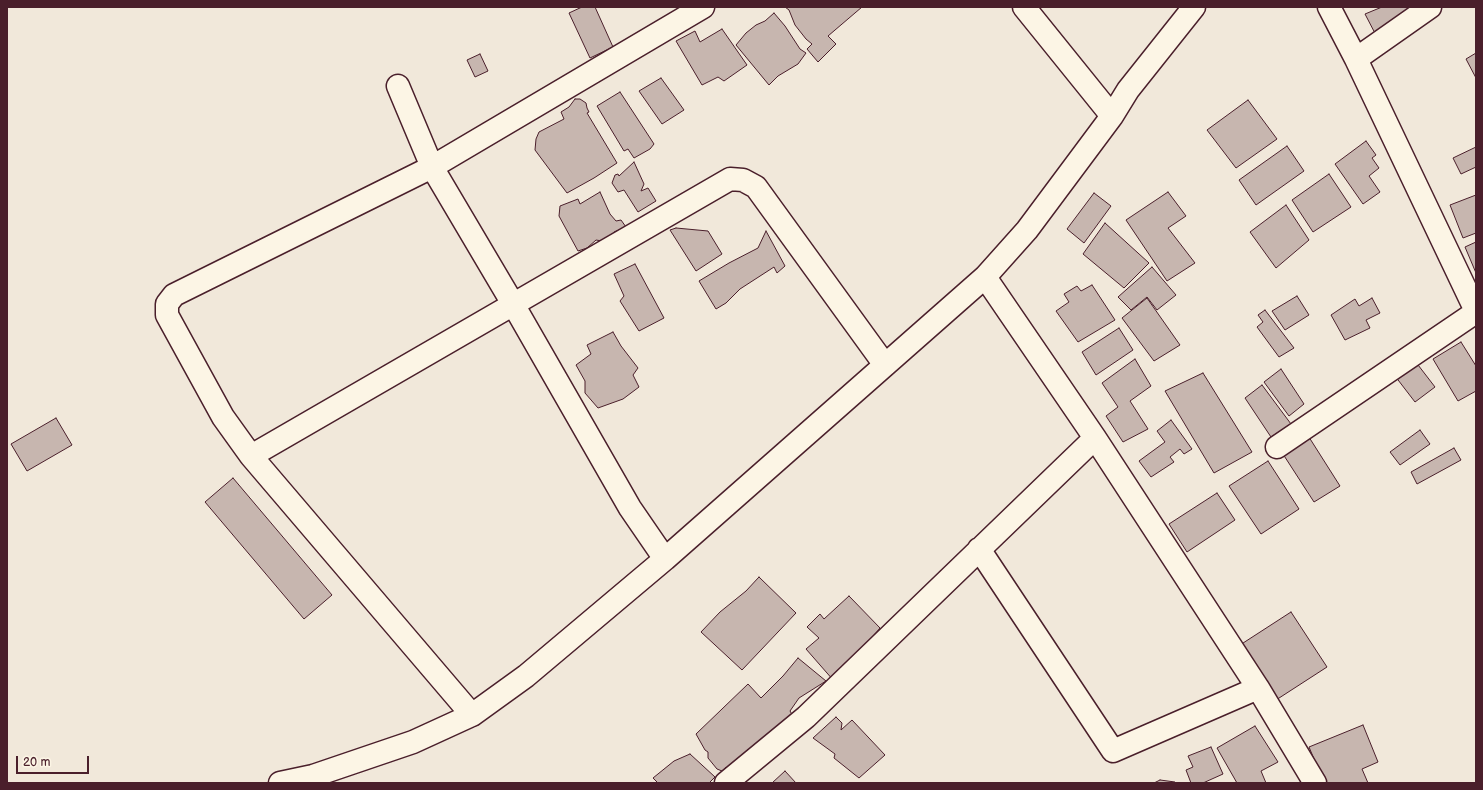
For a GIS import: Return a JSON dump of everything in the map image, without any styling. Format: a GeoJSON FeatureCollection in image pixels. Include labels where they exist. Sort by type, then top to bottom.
{"type":"FeatureCollection","features":[{"type":"Feature","properties":{"kind":"street"},"geometry":{"type":"LineString","coordinates":[[472,715],[250,456],[219,410],[167,315],[167,304],[174,296],[432,167],[703,7]]}},
{"type":"Feature","properties":{"kind":"street"},"geometry":{"type":"LineString","coordinates":[[1024,7],[1112,116]]}},
{"type":"Feature","properties":{"kind":"street"},"geometry":{"type":"LineString","coordinates":[[280,783],[313,776],[413,742],[472,715],[526,676],[665,559],[985,277],[1027,230],[1112,116],[1128,90],[1194,7]]}},
{"type":"Feature","properties":{"kind":"street"},"geometry":{"type":"LineString","coordinates":[[1277,447],[1476,312],[1356,59],[1329,7]]}},
{"type":"Feature","properties":{"kind":"street"},"geometry":{"type":"LineString","coordinates":[[1356,59],[1430,7]]}},
{"type":"Feature","properties":{"kind":"street"},"geometry":{"type":"LineString","coordinates":[[398,86],[432,167],[513,304],[630,508],[665,559]]}},
{"type":"Feature","properties":{"kind":"street"},"geometry":{"type":"LineString","coordinates":[[250,456],[730,179],[743,180],[756,187],[885,365]]}},
{"type":"Feature","properties":{"kind":"street"},"geometry":{"type":"LineString","coordinates":[[985,277],[1095,438],[1258,688],[1315,783]]}},
{"type":"Feature","properties":{"kind":"street"},"geometry":{"type":"LineString","coordinates":[[726,783],[806,717],[1095,438]]}},
{"type":"Feature","properties":{"kind":"street"},"geometry":{"type":"LineString","coordinates":[[979,549],[1113,751],[1258,688]]}},
{"type":"Feature","properties":{"kind":"building"},"geometry":{"type":"Polygon","coordinates":[[[582,7],[595,7],[613,47],[590,58],[569,13],[582,7]]]}},
{"type":"Feature","properties":{"kind":"building"},"geometry":{"type":"Polygon","coordinates":[[[785,7],[862,7],[828,36],[836,44],[818,62],[807,49],[812,44],[795,25],[789,10],[785,7]]]}},
{"type":"Feature","properties":{"kind":"building"},"geometry":{"type":"Polygon","coordinates":[[[1382,7],[1417,7],[1378,39],[1365,14],[1382,7]]]}},
{"type":"Feature","properties":{"kind":"building"},"geometry":{"type":"Polygon","coordinates":[[[774,13],[785,26],[800,49],[806,53],[798,64],[778,76],[769,85],[736,45],[746,33],[756,25],[765,21],[774,13]]]}},
{"type":"Feature","properties":{"kind":"building"},"geometry":{"type":"Polygon","coordinates":[[[722,29],[747,65],[724,81],[718,77],[702,85],[676,41],[695,31],[700,42],[722,29]]]}},
{"type":"Feature","properties":{"kind":"building"},"geometry":{"type":"Polygon","coordinates":[[[1476,53],[1476,78],[1466,59],[1476,53]]]}},
{"type":"Feature","properties":{"kind":"building"},"geometry":{"type":"Polygon","coordinates":[[[480,54],[488,71],[475,77],[467,60],[480,54]]]}},
{"type":"Feature","properties":{"kind":"building"},"geometry":{"type":"Polygon","coordinates":[[[661,78],[684,110],[662,124],[639,91],[661,78]]]}},
{"type":"Feature","properties":{"kind":"building"},"geometry":{"type":"Polygon","coordinates":[[[620,92],[654,144],[650,149],[634,158],[628,149],[624,151],[597,106],[620,92]]]}},
{"type":"Feature","properties":{"kind":"building"},"geometry":{"type":"Polygon","coordinates":[[[575,99],[580,99],[586,103],[589,112],[587,113],[617,163],[567,193],[535,150],[536,139],[539,132],[564,119],[561,112],[569,107],[575,99]]]}},
{"type":"Feature","properties":{"kind":"building"},"geometry":{"type":"Polygon","coordinates":[[[1248,100],[1277,139],[1236,168],[1207,130],[1248,100]]]}},
{"type":"Feature","properties":{"kind":"building"},"geometry":{"type":"Polygon","coordinates":[[[1366,141],[1376,155],[1372,158],[1379,168],[1369,176],[1380,192],[1363,204],[1335,164],[1366,141]]]}},
{"type":"Feature","properties":{"kind":"building"},"geometry":{"type":"Polygon","coordinates":[[[1287,146],[1304,171],[1256,205],[1239,180],[1287,146]]]}},
{"type":"Feature","properties":{"kind":"building"},"geometry":{"type":"Polygon","coordinates":[[[1476,147],[1476,167],[1461,174],[1453,158],[1476,147]]]}},
{"type":"Feature","properties":{"kind":"building"},"geometry":{"type":"Polygon","coordinates":[[[634,162],[644,184],[641,191],[648,188],[656,201],[638,212],[624,190],[618,192],[612,183],[615,175],[618,174],[619,176],[634,162]]]}},
{"type":"Feature","properties":{"kind":"building"},"geometry":{"type":"Polygon","coordinates":[[[1329,174],[1351,207],[1313,232],[1292,200],[1329,174]]]}},
{"type":"Feature","properties":{"kind":"building"},"geometry":{"type":"Polygon","coordinates":[[[600,192],[610,214],[616,221],[621,220],[626,227],[614,232],[615,238],[602,241],[596,240],[587,248],[578,251],[559,216],[560,206],[578,199],[580,204],[600,192]]]}},
{"type":"Feature","properties":{"kind":"building"},"geometry":{"type":"Polygon","coordinates":[[[1168,192],[1186,216],[1168,228],[1195,263],[1167,281],[1126,220],[1168,192]]]}},
{"type":"Feature","properties":{"kind":"building"},"geometry":{"type":"Polygon","coordinates":[[[1094,193],[1111,206],[1084,243],[1067,229],[1094,193]]]}},
{"type":"Feature","properties":{"kind":"building"},"geometry":{"type":"Polygon","coordinates":[[[1476,195],[1476,233],[1463,238],[1450,205],[1476,195]]]}},
{"type":"Feature","properties":{"kind":"building"},"geometry":{"type":"Polygon","coordinates":[[[1286,205],[1309,240],[1276,268],[1250,232],[1286,205]]]}},
{"type":"Feature","properties":{"kind":"building"},"geometry":{"type":"Polygon","coordinates":[[[1105,223],[1149,263],[1124,288],[1083,254],[1105,223]]]}},
{"type":"Feature","properties":{"kind":"building"},"geometry":{"type":"Polygon","coordinates":[[[676,228],[708,231],[722,254],[696,271],[670,230],[676,228]]]}},
{"type":"Feature","properties":{"kind":"building"},"geometry":{"type":"Polygon","coordinates":[[[766,231],[785,266],[777,273],[774,267],[740,289],[726,303],[716,309],[699,281],[758,248],[766,231]]]}},
{"type":"Feature","properties":{"kind":"building"},"geometry":{"type":"Polygon","coordinates":[[[1476,242],[1476,273],[1465,247],[1476,242]]]}},
{"type":"Feature","properties":{"kind":"building"},"geometry":{"type":"Polygon","coordinates":[[[635,264],[664,318],[639,331],[620,301],[624,296],[614,274],[635,264]]]}},
{"type":"Feature","properties":{"kind":"building"},"geometry":{"type":"Polygon","coordinates":[[[1152,267],[1176,295],[1157,310],[1147,297],[1131,310],[1118,297],[1152,267]]]}},
{"type":"Feature","properties":{"kind":"building"},"geometry":{"type":"Polygon","coordinates":[[[1092,285],[1115,320],[1078,342],[1056,311],[1069,302],[1064,294],[1077,286],[1081,291],[1092,285]]]}},
{"type":"Feature","properties":{"kind":"building"},"geometry":{"type":"Polygon","coordinates":[[[1297,296],[1309,315],[1285,330],[1272,311],[1297,296]]]}},
{"type":"Feature","properties":{"kind":"building"},"geometry":{"type":"Polygon","coordinates":[[[1147,298],[1180,345],[1154,361],[1122,318],[1147,298]]]}},
{"type":"Feature","properties":{"kind":"building"},"geometry":{"type":"Polygon","coordinates":[[[1372,298],[1380,313],[1366,320],[1370,328],[1345,340],[1331,315],[1355,299],[1359,306],[1372,298]]]}},
{"type":"Feature","properties":{"kind":"building"},"geometry":{"type":"Polygon","coordinates":[[[1265,310],[1294,348],[1279,357],[1257,327],[1263,322],[1258,315],[1265,310]]]}},
{"type":"Feature","properties":{"kind":"building"},"geometry":{"type":"Polygon","coordinates":[[[1119,328],[1133,350],[1096,375],[1082,352],[1119,328]]]}},
{"type":"Feature","properties":{"kind":"building"},"geometry":{"type":"Polygon","coordinates":[[[613,332],[621,346],[638,368],[633,375],[639,387],[623,399],[598,408],[585,393],[585,381],[576,365],[591,354],[587,345],[613,332]]]}},
{"type":"Feature","properties":{"kind":"building"},"geometry":{"type":"Polygon","coordinates":[[[1461,342],[1476,366],[1476,391],[1458,401],[1433,359],[1461,342]]]}},
{"type":"Feature","properties":{"kind":"building"},"geometry":{"type":"Polygon","coordinates":[[[1135,359],[1151,386],[1130,401],[1148,429],[1123,442],[1106,416],[1118,407],[1102,383],[1135,359]]]}},
{"type":"Feature","properties":{"kind":"building"},"geometry":{"type":"Polygon","coordinates":[[[1415,361],[1435,387],[1415,402],[1395,376],[1415,361]]]}},
{"type":"Feature","properties":{"kind":"building"},"geometry":{"type":"Polygon","coordinates":[[[1281,369],[1304,404],[1289,416],[1264,382],[1281,369]]]}},
{"type":"Feature","properties":{"kind":"building"},"geometry":{"type":"Polygon","coordinates":[[[1203,373],[1252,452],[1214,473],[1165,391],[1203,373]]]}},
{"type":"Feature","properties":{"kind":"building"},"geometry":{"type":"Polygon","coordinates":[[[1262,385],[1291,424],[1271,437],[1245,398],[1262,385]]]}},
{"type":"Feature","properties":{"kind":"building"},"geometry":{"type":"Polygon","coordinates":[[[56,418],[72,445],[27,471],[11,444],[56,418]]]}},
{"type":"Feature","properties":{"kind":"building"},"geometry":{"type":"Polygon","coordinates":[[[1171,420],[1192,449],[1184,454],[1180,449],[1170,457],[1174,462],[1151,477],[1139,461],[1165,442],[1157,431],[1171,420]]]}},
{"type":"Feature","properties":{"kind":"building"},"geometry":{"type":"Polygon","coordinates":[[[1420,430],[1430,444],[1400,465],[1390,452],[1420,430]]]}},
{"type":"Feature","properties":{"kind":"building"},"geometry":{"type":"Polygon","coordinates":[[[1307,434],[1340,486],[1314,502],[1281,451],[1307,434]]]}},
{"type":"Feature","properties":{"kind":"building"},"geometry":{"type":"Polygon","coordinates":[[[1454,448],[1461,460],[1417,484],[1411,472],[1454,448]]]}},
{"type":"Feature","properties":{"kind":"building"},"geometry":{"type":"Polygon","coordinates":[[[1268,461],[1299,509],[1261,534],[1229,486],[1268,461]]]}},
{"type":"Feature","properties":{"kind":"building"},"geometry":{"type":"Polygon","coordinates":[[[233,478],[332,595],[304,619],[205,502],[233,478]]]}},
{"type":"Feature","properties":{"kind":"building"},"geometry":{"type":"Polygon","coordinates":[[[1217,493],[1235,520],[1187,552],[1169,524],[1217,493]]]}},
{"type":"Feature","properties":{"kind":"building"},"geometry":{"type":"Polygon","coordinates":[[[759,577],[796,613],[742,670],[701,632],[720,612],[746,591],[759,577]]]}},
{"type":"Feature","properties":{"kind":"building"},"geometry":{"type":"Polygon","coordinates":[[[849,596],[880,628],[834,681],[806,649],[819,638],[807,627],[820,614],[824,619],[849,596]]]}},
{"type":"Feature","properties":{"kind":"building"},"geometry":{"type":"Polygon","coordinates":[[[1291,612],[1327,667],[1276,700],[1240,645],[1291,612]]]}},
{"type":"Feature","properties":{"kind":"building"},"geometry":{"type":"Polygon","coordinates":[[[798,658],[826,681],[799,698],[790,711],[793,716],[754,757],[748,749],[730,771],[726,767],[722,771],[717,769],[708,758],[708,752],[705,750],[696,734],[748,684],[761,698],[783,676],[798,658]]]}},
{"type":"Feature","properties":{"kind":"building"},"geometry":{"type":"Polygon","coordinates":[[[836,717],[842,723],[841,730],[852,720],[885,755],[859,778],[834,758],[835,754],[813,738],[836,717]]]}},
{"type":"Feature","properties":{"kind":"building"},"geometry":{"type":"Polygon","coordinates":[[[1363,725],[1378,762],[1362,769],[1368,783],[1324,783],[1309,747],[1363,725]]]}},
{"type":"Feature","properties":{"kind":"building"},"geometry":{"type":"Polygon","coordinates":[[[1255,726],[1278,762],[1261,771],[1266,783],[1237,783],[1217,748],[1255,726]]]}},
{"type":"Feature","properties":{"kind":"building"},"geometry":{"type":"Polygon","coordinates":[[[1211,747],[1223,774],[1203,783],[1191,783],[1186,770],[1193,767],[1188,756],[1211,747]]]}},
{"type":"Feature","properties":{"kind":"building"},"geometry":{"type":"Polygon","coordinates":[[[690,754],[715,777],[709,783],[658,783],[653,778],[674,761],[690,754]]]}},
{"type":"Feature","properties":{"kind":"building"},"geometry":{"type":"Polygon","coordinates":[[[785,771],[796,783],[772,783],[785,771]]]}},
{"type":"Feature","properties":{"kind":"building"},"geometry":{"type":"Polygon","coordinates":[[[1160,780],[1175,782],[1175,783],[1154,783],[1160,780]]]}}]}
